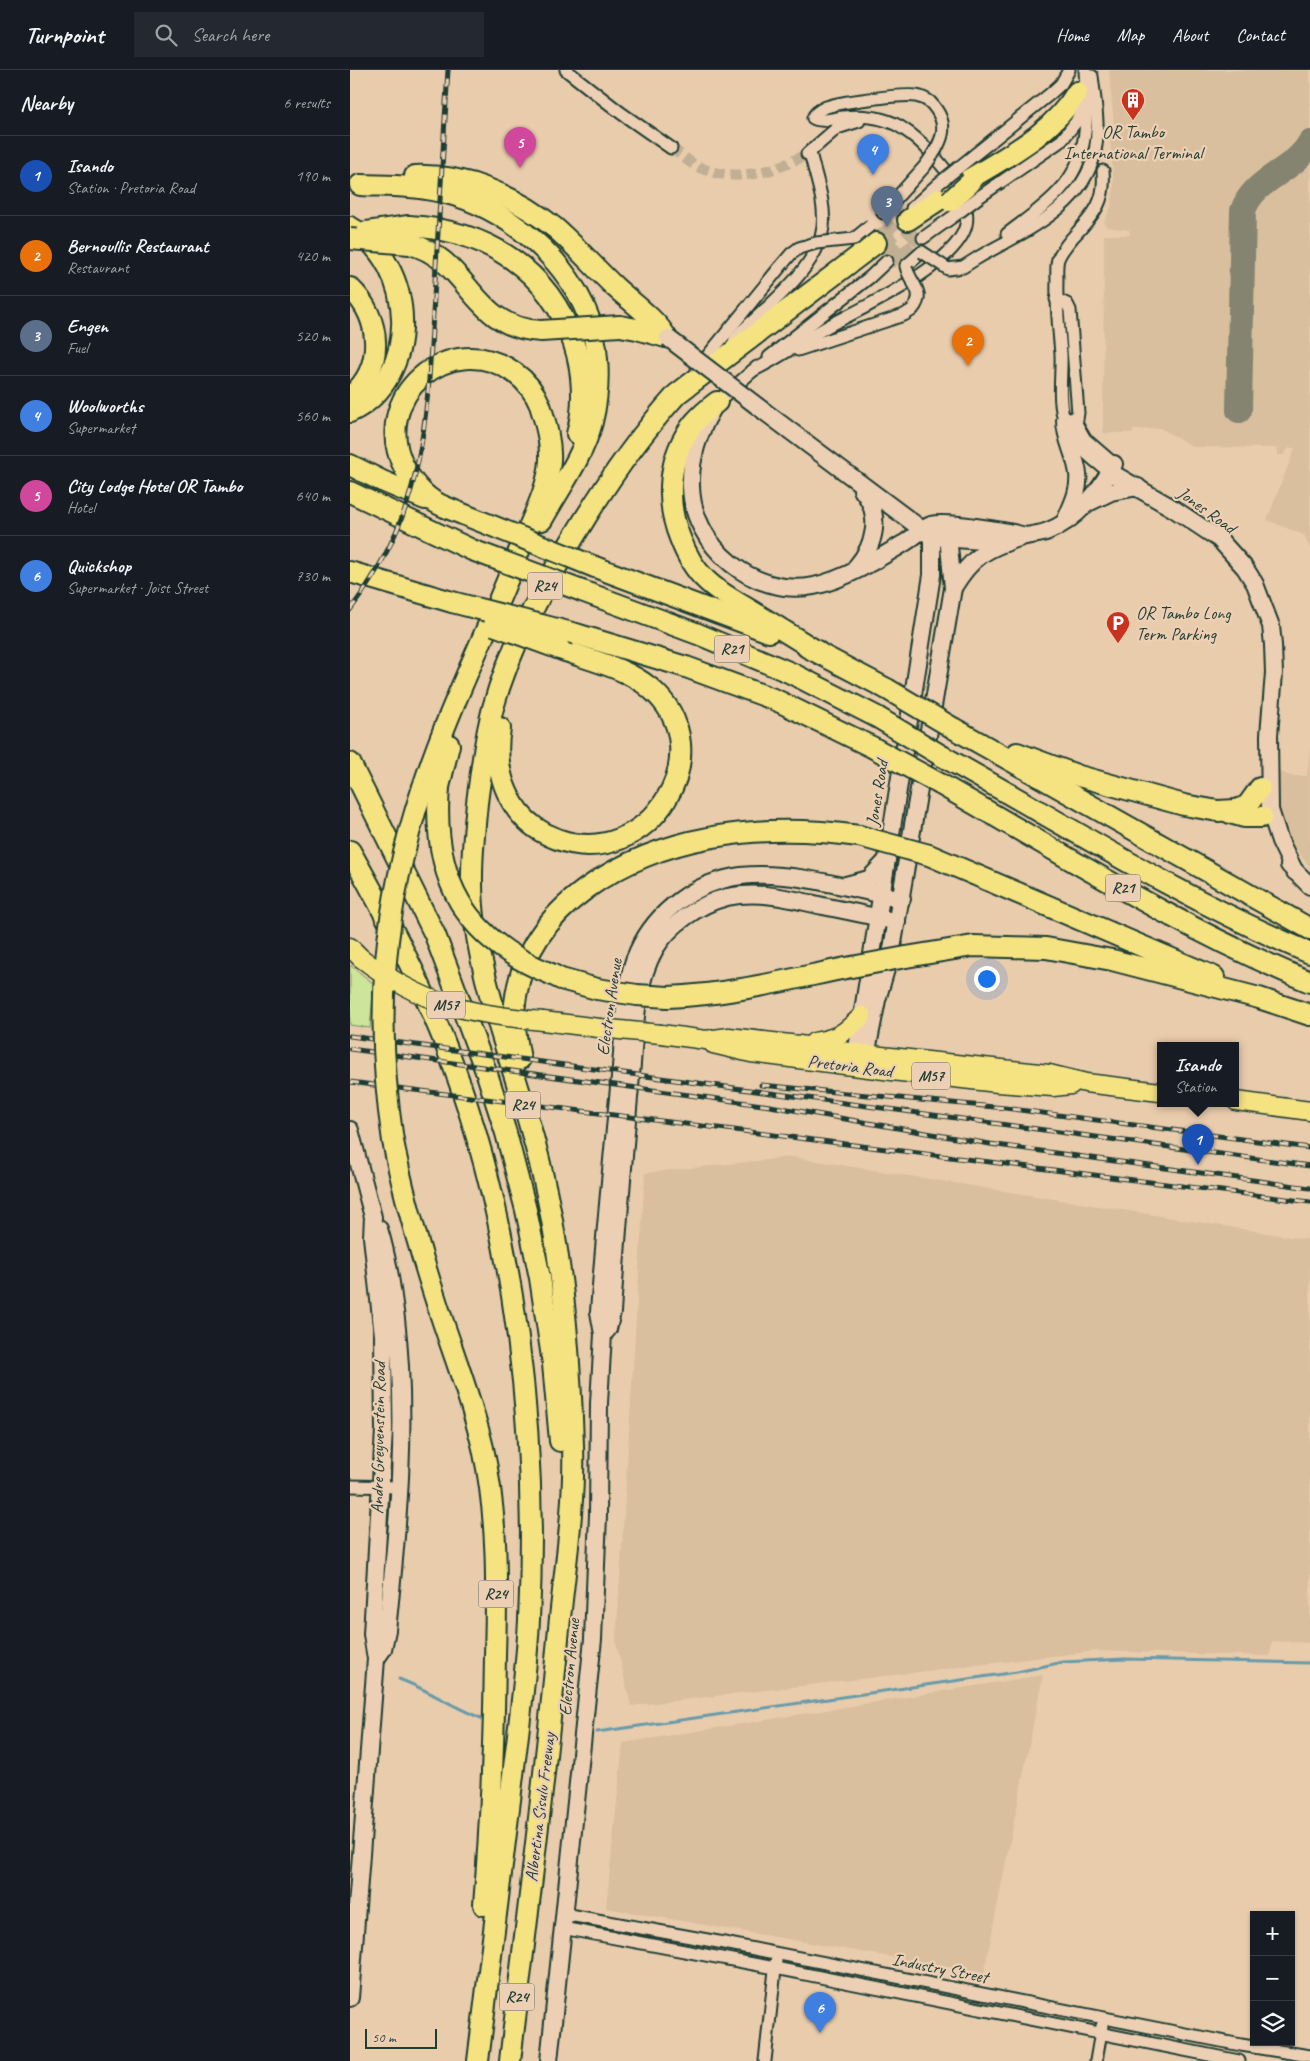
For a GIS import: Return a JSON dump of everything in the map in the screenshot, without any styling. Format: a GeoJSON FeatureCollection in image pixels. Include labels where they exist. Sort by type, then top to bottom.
{"type":"FeatureCollection","features":[{"type":"Feature","properties":{"kind":"highway"},"geometry":{"type":"LineString","coordinates":[[913,226],[989,167],[1051,124],[1066,109],[1077,92]]}},
{"type":"Feature","properties":{"kind":"highway"},"geometry":{"type":"LineString","coordinates":[[355,186],[408,177],[446,178],[464,181],[494,192],[529,210],[555,228],[633,304],[658,325],[667,338]]}},
{"type":"Feature","properties":{"kind":"highway"},"geometry":{"type":"LineString","coordinates":[[355,186],[408,186],[434,190],[479,205],[501,216],[542,248],[559,267],[572,286],[584,306],[593,340],[597,380],[596,402],[585,442],[556,495]]}},
{"type":"Feature","properties":{"kind":"highway"},"geometry":{"type":"LineString","coordinates":[[350,227],[371,242],[386,262],[400,295],[403,328],[400,346],[389,376],[369,400],[350,412]]}},
{"type":"Feature","properties":{"kind":"highway"},"geometry":{"type":"LineString","coordinates":[[350,239],[456,233],[484,242],[520,264],[536,280],[558,309],[569,331],[580,364],[581,402],[578,430],[556,495]]}},
{"type":"Feature","properties":{"kind":"highway"},"geometry":{"type":"LineString","coordinates":[[350,235],[410,235],[444,261],[498,320],[514,327],[541,331],[620,326],[637,328],[667,338]]}},
{"type":"Feature","properties":{"kind":"highway"},"geometry":{"type":"LineString","coordinates":[[677,394],[876,243]]}},
{"type":"Feature","properties":{"kind":"highway"},"geometry":{"type":"LineString","coordinates":[[350,288],[369,313],[375,328],[376,340],[374,362],[371,370],[362,386],[350,397]]}},
{"type":"Feature","properties":{"kind":"highway"},"geometry":{"type":"LineString","coordinates":[[441,506],[419,489],[400,460],[396,443],[396,424],[400,407],[407,392],[424,372],[459,359],[478,358],[508,368],[525,382],[539,402],[550,440],[550,462],[537,506],[504,591]]}},
{"type":"Feature","properties":{"kind":"highway","name":"R24"},"geometry":{"type":"LineString","coordinates":[[566,1552],[571,1506],[573,1443],[565,1312],[553,1223],[535,1144],[486,984],[474,919],[473,857],[481,774],[492,711],[509,664],[539,596],[588,513],[636,443],[677,394]]}},
{"type":"Feature","properties":{"kind":"highway"},"geometry":{"type":"LineString","coordinates":[[717,402],[702,414],[688,432],[678,452],[672,473],[672,506],[676,529],[693,565],[706,580],[735,601],[818,652],[887,689],[961,733],[1310,929]]}},
{"type":"Feature","properties":{"kind":"highway"},"geometry":{"type":"LineString","coordinates":[[350,465],[441,506],[818,652]]}},
{"type":"Feature","properties":{"kind":"highway","name":"R21"},"geometry":{"type":"LineString","coordinates":[[350,492],[472,550],[698,634],[791,673],[877,717],[1168,884],[1283,942],[1310,953]]}},
{"type":"Feature","properties":{"kind":"highway","name":"R24"},"geometry":{"type":"LineString","coordinates":[[470,2061],[486,1879],[492,1770],[496,1590],[494,1522],[483,1449],[472,1409],[411,1222],[402,1188],[393,1141],[384,1067],[383,1021],[386,960],[400,864],[431,787],[437,744],[504,591],[556,495]]}},
{"type":"Feature","properties":{"kind":"highway","name":"R21"},"geometry":{"type":"LineString","coordinates":[[350,572],[447,603],[576,634],[686,668],[776,700],[872,747],[1136,896],[1220,941],[1310,982]]}},
{"type":"Feature","properties":{"kind":"highway"},"geometry":{"type":"LineString","coordinates":[[447,603],[560,649],[614,668],[639,680],[661,700],[674,723],[680,753],[679,766],[672,788],[658,812],[639,830],[618,840],[592,845],[568,843],[546,834],[524,819],[506,793],[499,764],[498,737],[509,664]]}},
{"type":"Feature","properties":{"kind":"highway"},"geometry":{"type":"LineString","coordinates":[[961,733],[1079,776],[1184,804],[1226,811],[1244,817],[1262,817]]}},
{"type":"Feature","properties":{"kind":"highway"},"geometry":{"type":"LineString","coordinates":[[350,763],[435,935],[478,1048],[506,1133],[532,1239],[552,1355],[560,1441],[566,1552]]}},
{"type":"Feature","properties":{"kind":"highway"},"geometry":{"type":"LineString","coordinates":[[431,787],[437,814],[439,844],[443,863],[455,893],[473,921],[496,945],[529,965],[561,979],[597,989],[668,997],[742,989],[846,968],[972,946],[1046,948],[1093,955],[1258,998],[1310,1015]]}},
{"type":"Feature","properties":{"kind":"highway"},"geometry":{"type":"LineString","coordinates":[[1226,811],[1247,806],[1260,788]]}},
{"type":"Feature","properties":{"kind":"highway"},"geometry":{"type":"LineString","coordinates":[[553,1223],[545,1157],[523,1070],[515,1027],[515,1002],[519,980],[526,960],[542,932],[563,907],[591,886],[642,858],[674,846],[707,838],[749,832],[798,831],[859,836],[930,856],[1223,980],[1258,998]]}},
{"type":"Feature","properties":{"kind":"highway"},"geometry":{"type":"LineString","coordinates":[[350,851],[410,963],[452,1060],[462,1091],[501,1236],[515,1316],[524,1393],[532,1530],[529,1622],[478,2061]]}},
{"type":"Feature","properties":{"kind":"highway","name":"Albertina Sisulu Freeway"},"geometry":{"type":"LineString","coordinates":[[510,2061],[543,1784],[566,1552]]}},
{"type":"Feature","properties":{"kind":"main road"},"geometry":{"type":"LineString","coordinates":[[667,338],[851,478],[936,531],[1006,543]]}},
{"type":"Feature","properties":{"kind":"main road"},"geometry":{"type":"LineString","coordinates":[[717,402],[696,444],[691,468],[692,500],[701,526],[719,552],[736,567],[753,577],[786,586],[813,586],[852,572],[898,547],[936,531],[1010,531],[1024,536]]}},
{"type":"Feature","properties":{"kind":"main road"},"geometry":{"type":"LineString","coordinates":[[1066,521],[1074,500],[1078,475],[1067,439],[1071,423]]}},
{"type":"Feature","properties":{"kind":"main road"},"geometry":{"type":"LineString","coordinates":[[860,1061],[892,949],[902,899],[953,588],[963,572],[977,557],[988,550],[1024,536],[1048,531],[1075,515],[1115,471]]}},
{"type":"Feature","properties":{"kind":"main road","name":"Jones Road"},"geometry":{"type":"LineString","coordinates":[[1115,471],[1199,524],[1219,539],[1245,568],[1255,584],[1271,626],[1273,645],[1274,673],[1269,734],[1270,810],[1280,841],[1296,872]]}},
{"type":"Feature","properties":{"kind":"main road"},"geometry":{"type":"LineString","coordinates":[[851,478],[870,500],[875,522],[868,552],[852,572]]}},
{"type":"Feature","properties":{"kind":"main road"},"geometry":{"type":"LineString","coordinates":[[1086,504],[1111,492],[1138,487]]}},
{"type":"Feature","properties":{"kind":"main road"},"geometry":{"type":"LineString","coordinates":[[936,531],[953,588]]}},
{"type":"Feature","properties":{"kind":"main road","name":"Jones Road"},"geometry":{"type":"LineString","coordinates":[[860,1061],[862,1016],[871,950],[932,575],[936,531]]}},
{"type":"Feature","properties":{"kind":"main road","name":"Jones Road"},"geometry":{"type":"LineString","coordinates":[[1269,734],[1260,788],[1262,817],[1282,858],[1310,886]]}},
{"type":"Feature","properties":{"kind":"main road"},"geometry":{"type":"LineString","coordinates":[[836,885],[869,879],[887,860]]}},
{"type":"Feature","properties":{"kind":"main road","name":"Electron Avenue"},"geometry":{"type":"LineString","coordinates":[[549,2061],[593,1639],[598,1515],[599,1403],[603,1334],[599,1312],[613,1137],[632,964],[638,950],[655,924],[674,904],[695,890],[723,880],[756,875],[836,885],[902,899]]}},
{"type":"Feature","properties":{"kind":"main road","name":"Electron Avenue"},"geometry":{"type":"LineString","coordinates":[[603,1334],[608,1329],[612,1312],[626,1129],[640,994],[645,972],[656,948],[675,926],[702,906],[740,895],[772,895],[897,922]]}},
{"type":"Feature","properties":{"kind":"main road"},"geometry":{"type":"LineString","coordinates":[[848,912],[864,925],[871,950]]}},
{"type":"Feature","properties":{"kind":"main road","name":"Pretoria Road"},"geometry":{"type":"LineString","coordinates":[[355,953],[391,979],[414,992],[442,1004],[490,1016],[706,1040],[729,1037],[799,1044],[860,1061]]}},
{"type":"Feature","properties":{"kind":"main road"},"geometry":{"type":"LineString","coordinates":[[799,1044],[831,1040],[840,1036],[862,1016]]}},
{"type":"Feature","properties":{"kind":"main road","name":"Pretoria Road"},"geometry":{"type":"LineString","coordinates":[[706,1040],[717,1046],[751,1053],[860,1061],[1008,1084],[1053,1086],[1086,1083],[1157,1092]]}},
{"type":"Feature","properties":{"kind":"main road"},"geometry":{"type":"LineString","coordinates":[[1239,1101],[1310,1111]]}},
{"type":"Feature","properties":{"kind":"main road","name":"Andre Greyvenstein Road"},"geometry":{"type":"LineString","coordinates":[[350,1130],[373,1217],[378,1226],[386,1254],[400,1355],[402,1429],[400,1487],[387,1630],[383,1649],[376,1659]]}},
{"type":"Feature","properties":{"kind":"main road","name":"Andre Greyvenstein Road"},"geometry":{"type":"LineString","coordinates":[[350,1998],[376,1659],[372,1634],[385,1385],[383,1335],[372,1237],[373,1217]]}},
{"type":"Feature","properties":{"kind":"street"},"geometry":{"type":"LineString","coordinates":[[566,70],[620,113],[671,148]]}},
{"type":"Feature","properties":{"kind":"street"},"geometry":{"type":"LineString","coordinates":[[969,182],[1000,134],[1061,84],[1068,70]]}},
{"type":"Feature","properties":{"kind":"street"},"geometry":{"type":"LineString","coordinates":[[969,182],[1025,165],[1062,140],[1071,130],[1080,113],[1087,72]]}},
{"type":"Feature","properties":{"kind":"street"},"geometry":{"type":"LineString","coordinates":[[786,354],[904,315],[912,310],[917,303],[918,293],[906,266],[922,252],[948,269],[963,266],[1061,208],[1074,194],[1086,176],[1096,146],[1097,121],[1087,72]]}},
{"type":"Feature","properties":{"kind":"street"},"geometry":{"type":"LineString","coordinates":[[979,257],[1062,189],[1076,167],[1080,160],[1087,122],[1087,72]]}},
{"type":"Feature","properties":{"kind":"street"},"geometry":{"type":"LineString","coordinates":[[752,371],[786,354],[832,324],[906,285],[948,252],[964,230],[967,219],[964,202],[958,187],[950,176],[921,142],[897,125],[886,120],[862,116],[818,120],[813,118],[815,113],[823,108],[904,96],[921,97],[930,102],[940,114],[943,122],[943,132],[939,145],[912,182],[883,213]]}},
{"type":"Feature","properties":{"kind":"street"},"geometry":{"type":"LineString","coordinates":[[731,353],[735,340],[742,330],[806,268],[818,248],[823,228],[823,213],[809,153],[841,126],[861,120],[886,120]]}},
{"type":"Feature","properties":{"kind":"street"},"geometry":{"type":"LineString","coordinates":[[1103,171],[1104,184],[1100,204],[1068,243],[1058,259],[1056,299],[1062,378],[1060,392],[1071,423],[1115,471]]}},
{"type":"Feature","properties":{"kind":"street"},"geometry":{"type":"LineString","coordinates":[[677,394],[794,251],[816,243],[854,239],[875,221]]}},
{"type":"Feature","properties":{"kind":"street"},"geometry":{"type":"LineString","coordinates":[[717,402],[752,371],[889,261]]}},
{"type":"Feature","properties":{"kind":"street"},"geometry":{"type":"LineString","coordinates":[[1056,299],[1066,304],[1070,310],[1078,414],[1071,423]]}},
{"type":"Feature","properties":{"kind":"street"},"geometry":{"type":"LineString","coordinates":[[350,1486],[400,1487]]}},
{"type":"Feature","properties":{"kind":"street","name":"Industry Street"},"geometry":{"type":"LineString","coordinates":[[563,1921],[657,1930],[1240,2045],[1310,2056]]}},
{"type":"Feature","properties":{"kind":"street","name":"Industry Street"},"geometry":{"type":"LineString","coordinates":[[563,1921],[653,1946],[775,1968],[1239,2061]]}},
{"type":"Feature","properties":{"kind":"street"},"geometry":{"type":"LineString","coordinates":[[653,1946],[657,1930]]}},
{"type":"Feature","properties":{"kind":"street"},"geometry":{"type":"LineString","coordinates":[[765,2061],[777,1953]]}},
{"type":"Feature","properties":{"kind":"street"},"geometry":{"type":"LineString","coordinates":[[1096,2061],[1104,2018]]}},
{"type":"Feature","properties":{"kind":"shaded area"},"geometry":{"type":"Polygon","coordinates":[[[1109,70],[1310,70],[1310,549],[1304,535],[1267,520],[1295,448],[1289,448],[1283,455],[1278,455],[1276,448],[1194,447],[1160,428],[1133,430],[1133,433],[1103,433],[1104,235],[1130,235],[1129,230],[1107,227],[1104,222],[1111,207],[1114,187],[1109,126],[1114,125],[1109,70]]]}},
{"type":"Feature","properties":{"kind":"shaded area"},"geometry":{"type":"Polygon","coordinates":[[[1310,747],[1310,867],[1286,837],[1279,816],[1276,792],[1278,771],[1290,776],[1307,776],[1310,747]]]}},
{"type":"Feature","properties":{"kind":"shaded area"},"geometry":{"type":"Polygon","coordinates":[[[792,1157],[1310,1240],[1310,1643],[1272,1641],[1270,1656],[1095,1651],[631,1706],[616,1643],[645,1173],[792,1157]]]}},
{"type":"Feature","properties":{"kind":"shaded area"},"geometry":{"type":"Polygon","coordinates":[[[1043,1675],[984,1973],[606,1908],[623,1743],[1043,1675]]]}},
{"type":"Feature","properties":{"kind":"green space"},"geometry":{"type":"Polygon","coordinates":[[[350,965],[374,984],[370,1028],[350,1025],[350,965]]]}},
{"type":"Feature","properties":{"kind":"waterway"},"geometry":{"type":"LineString","coordinates":[[597,1732],[1017,1672],[1063,1662],[1124,1659],[1310,1663]]}},
{"type":"Feature","properties":{"kind":"waterway"},"geometry":{"type":"LineString","coordinates":[[399,1679],[481,1718]]}},
{"type":"Feature","properties":{"kind":"taxiway"},"geometry":{"type":"LineString","coordinates":[[1239,410],[1243,211],[1255,191],[1294,161],[1310,143]]}},
{"type":"Feature","properties":{"kind":"tunnel"},"geometry":{"type":"LineString","coordinates":[[671,148],[693,164],[707,170],[736,175],[751,174],[780,167],[807,154]]}},
{"type":"Feature","properties":{"kind":"tunnel"},"geometry":{"type":"LineString","coordinates":[[876,243],[904,215]]}},
{"type":"Feature","properties":{"kind":"tunnel"},"geometry":{"type":"LineString","coordinates":[[876,243],[908,220]]}},
{"type":"Feature","properties":{"kind":"tunnel"},"geometry":{"type":"LineString","coordinates":[[887,261],[917,231]]}},
{"type":"Feature","properties":{"kind":"tunnel"},"geometry":{"type":"LineString","coordinates":[[890,261],[923,238]]}},
{"type":"Feature","properties":{"kind":"railway"},"geometry":{"type":"LineString","coordinates":[[350,610],[369,583],[398,528],[416,472],[422,443],[429,379],[448,70]]}},
{"type":"Feature","properties":{"kind":"railway"},"geometry":{"type":"LineString","coordinates":[[350,1036],[1310,1166]]}},
{"type":"Feature","properties":{"kind":"railway"},"geometry":{"type":"LineString","coordinates":[[350,1049],[770,1106],[990,1144],[1310,1188]]}},
{"type":"Feature","properties":{"kind":"railway"},"geometry":{"type":"LineString","coordinates":[[350,1082],[1310,1202]]}},
{"type":"Feature","properties":{"kind":"railway"},"geometry":{"type":"LineString","coordinates":[[761,1085],[1005,1108],[1310,1148]]}},
{"type":"Feature","properties":{"kind":"place","name":"OR Tambo International Terminal"},"geometry":{"type":"Point","coordinates":[1133,121]}},
{"type":"Feature","properties":{"kind":"place","name":"City Lodge Hotel OR Tambo"},"geometry":{"type":"Point","coordinates":[520,168]}},
{"type":"Feature","properties":{"kind":"place","name":"Woolworths"},"geometry":{"type":"Point","coordinates":[873,175]}},
{"type":"Feature","properties":{"kind":"place","name":"Engen"},"geometry":{"type":"Point","coordinates":[887,227]}},
{"type":"Feature","properties":{"kind":"place","name":"Bernoullis Restaurant"},"geometry":{"type":"Point","coordinates":[968,366]}},
{"type":"Feature","properties":{"kind":"place","name":"OR Tambo Long Term Parking"},"geometry":{"type":"Point","coordinates":[1118,644]}},
{"type":"Feature","properties":{"kind":"place","name":"Isando"},"geometry":{"type":"Point","coordinates":[1198,1165]}},
{"type":"Feature","properties":{"kind":"place","name":"Quickshop"},"geometry":{"type":"Point","coordinates":[820,2033]}}]}
